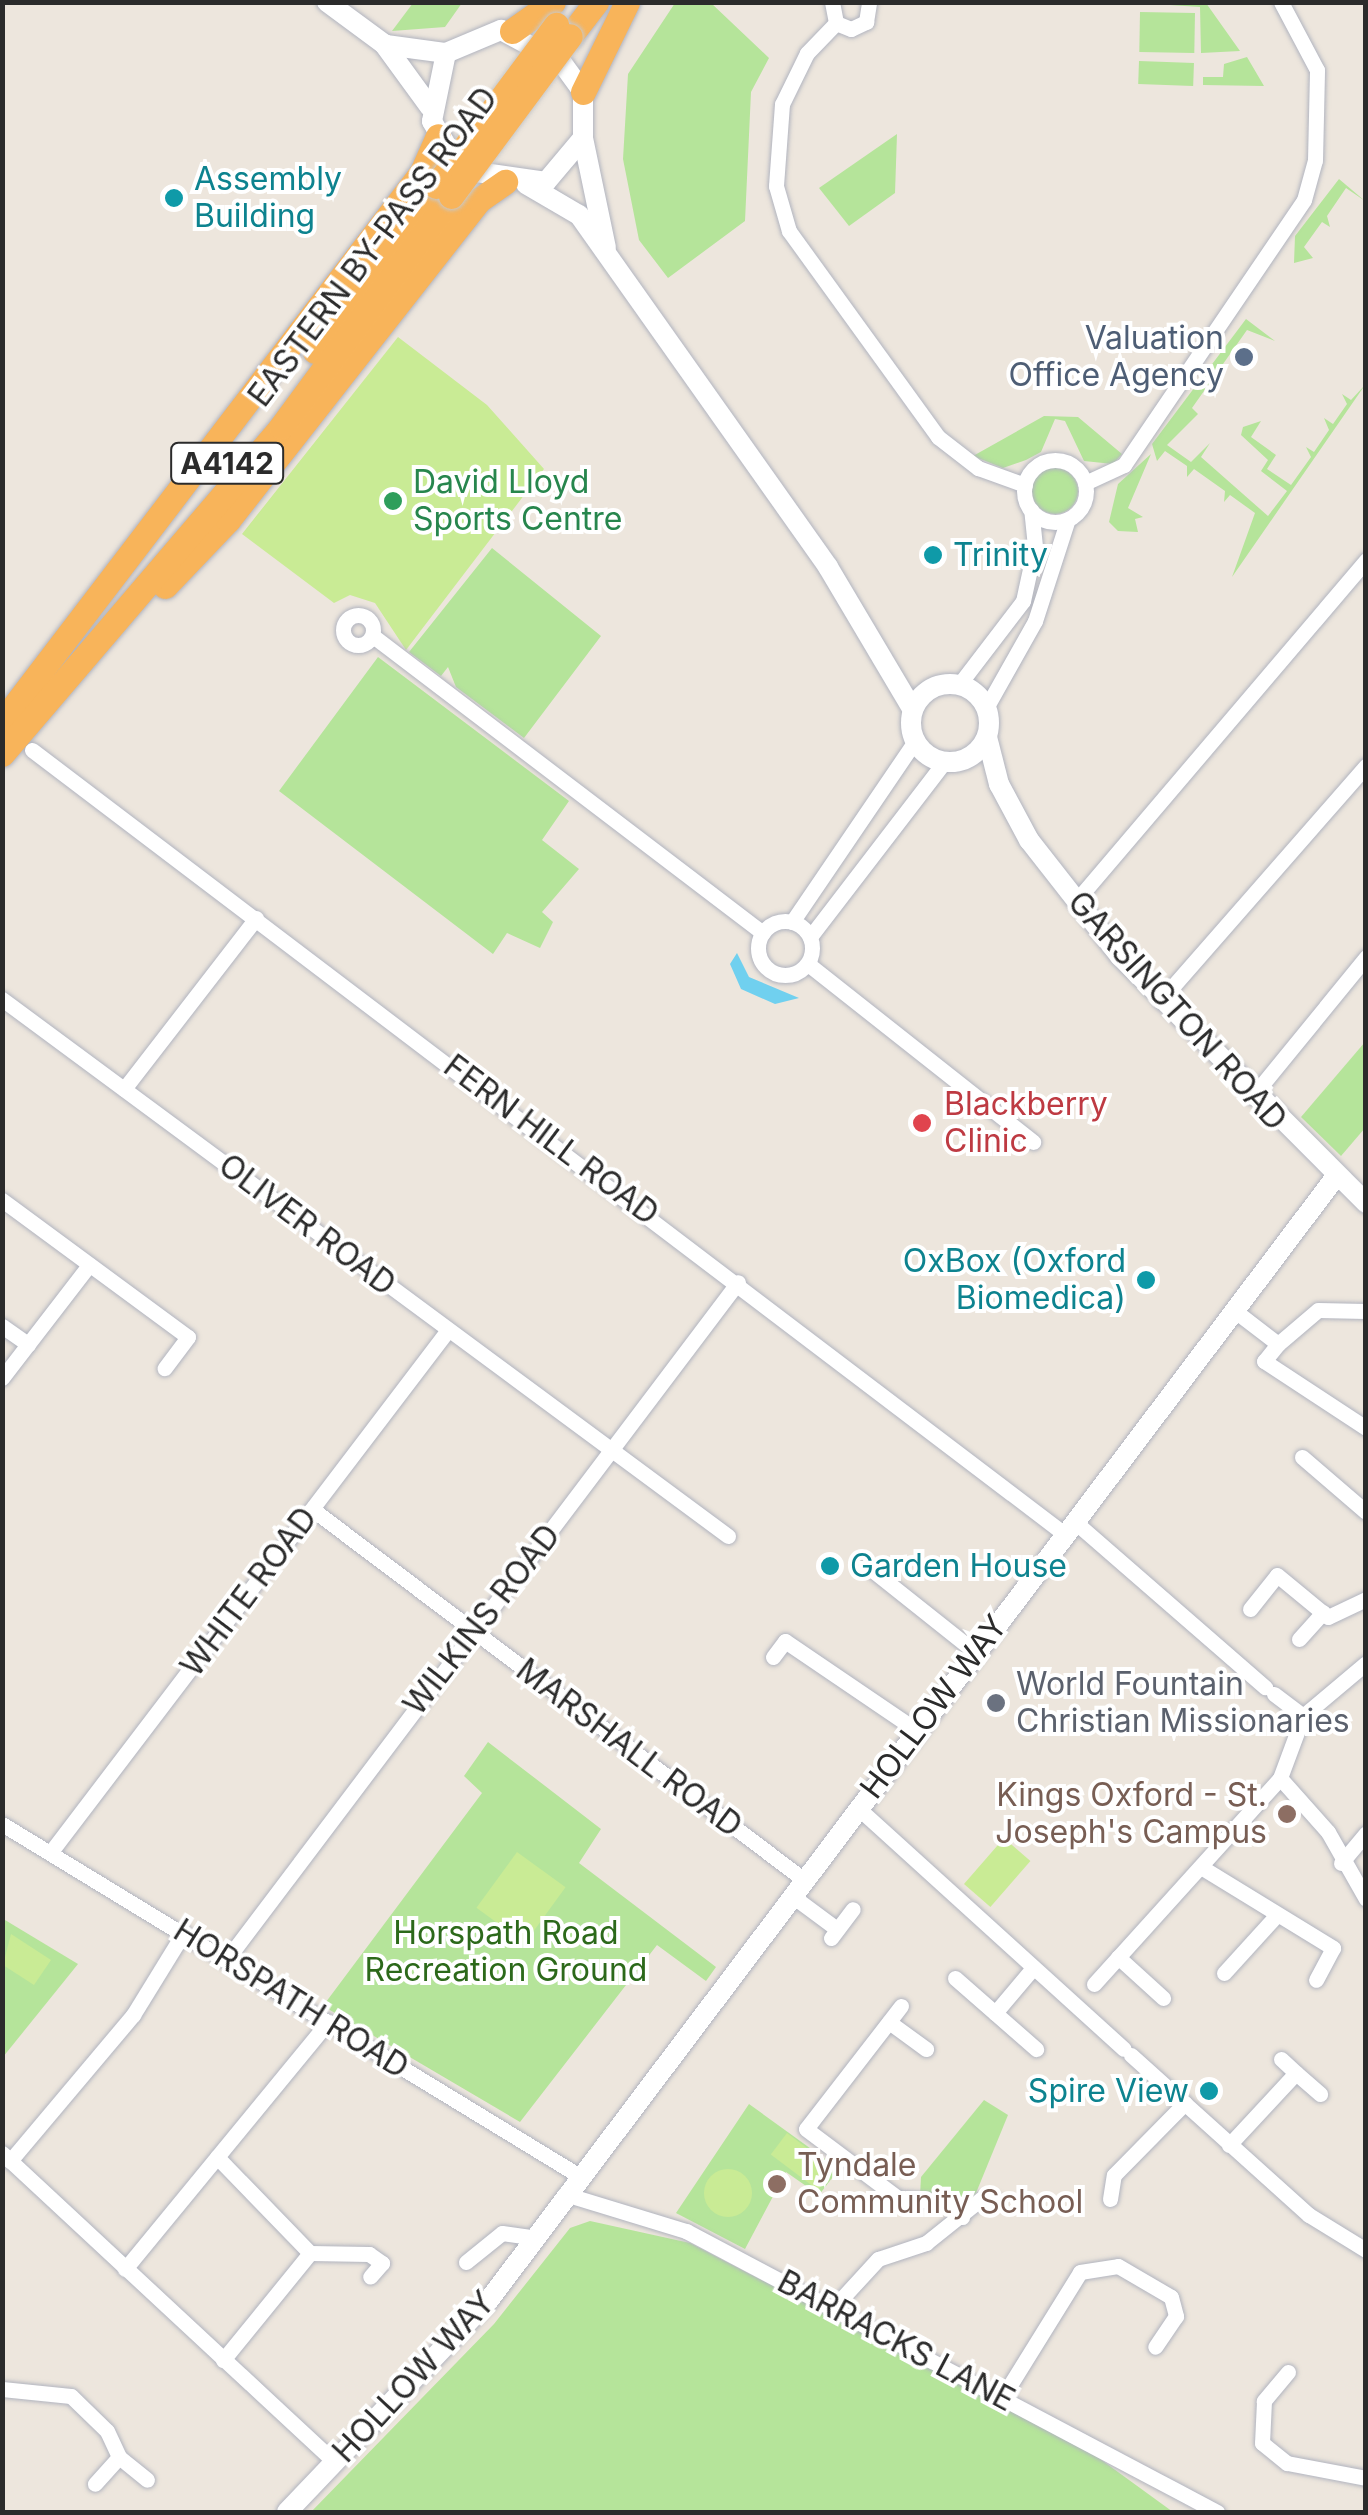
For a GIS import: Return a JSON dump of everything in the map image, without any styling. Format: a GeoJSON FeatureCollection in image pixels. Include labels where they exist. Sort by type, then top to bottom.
{"type":"FeatureCollection","features":[{"type":"Feature","properties":{"kind":"highway","name":"EASTERN BY-PASS ROAD"},"geometry":{"type":"LineString","coordinates":[[2,754],[281,426],[572,2]]}},
{"type":"Feature","properties":{"kind":"highway","name":"EASTERN BY-PASS ROAD"},"geometry":{"type":"LineString","coordinates":[[560,21],[596,2]]}},
{"type":"Feature","properties":{"kind":"highway"},"geometry":{"type":"LineString","coordinates":[[583,92],[627,2]]}},
{"type":"Feature","properties":{"kind":"highway"},"geometry":{"type":"LineString","coordinates":[[512,31],[560,21]]}},
{"type":"Feature","properties":{"kind":"highway"},"geometry":{"type":"LineString","coordinates":[[2,725],[422,172],[438,136]]}},
{"type":"Feature","properties":{"kind":"highway"},"geometry":{"type":"LineString","coordinates":[[96,643],[148,604],[228,520],[479,200],[515,183]]}},
{"type":"Feature","properties":{"kind":"highway","name":"EASTERN BY-PASS ROAD"},"geometry":{"type":"LineString","coordinates":[[2,725],[267,416],[444,191]]}},
{"type":"Feature","properties":{"kind":"main road"},"geometry":{"type":"LineString","coordinates":[[327,2],[384,44],[430,107],[438,136],[476,172],[515,183],[578,216],[880,646],[913,710],[915,742],[945,761],[968,758],[987,736],[986,708],[880,646]]}},
{"type":"Feature","properties":{"kind":"main road"},"geometry":{"type":"LineString","coordinates":[[384,44],[446,53],[477,34],[512,31],[562,63],[583,92],[582,138],[610,264]]}},
{"type":"Feature","properties":{"kind":"main road"},"geometry":{"type":"LineString","coordinates":[[430,107],[446,53]]}},
{"type":"Feature","properties":{"kind":"main road"},"geometry":{"type":"LineString","coordinates":[[515,183],[561,174],[582,138]]}},
{"type":"Feature","properties":{"kind":"main road"},"geometry":{"type":"LineString","coordinates":[[913,710],[948,686]]}},
{"type":"Feature","properties":{"kind":"main road","name":"GARSINGTON ROAD"},"geometry":{"type":"LineString","coordinates":[[987,736],[998,784]]}},
{"type":"Feature","properties":{"kind":"main road","name":"GARSINGTON ROAD"},"geometry":{"type":"LineString","coordinates":[[968,758],[998,784],[1076,901],[1160,1000],[1334,1178],[1366,1203]]}},
{"type":"Feature","properties":{"kind":"main road","name":"HOLLOW WAY"},"geometry":{"type":"LineString","coordinates":[[286,2512],[465,2328],[536,2238],[578,2174],[1334,1178]]}},
{"type":"Feature","properties":{"kind":"street"},"geometry":{"type":"LineString","coordinates":[[832,2],[836,22]]}},
{"type":"Feature","properties":{"kind":"street"},"geometry":{"type":"LineString","coordinates":[[836,22],[861,26],[869,2]]}},
{"type":"Feature","properties":{"kind":"street"},"geometry":{"type":"LineString","coordinates":[[1085,483],[1124,465],[1304,200],[1315,160],[1317,70],[1281,2]]}},
{"type":"Feature","properties":{"kind":"street"},"geometry":{"type":"LineString","coordinates":[[836,22],[807,53],[782,104],[776,186],[788,231],[938,437],[978,468],[1025,485]]}},
{"type":"Feature","properties":{"kind":"street"},"geometry":{"type":"LineString","coordinates":[[1025,485],[1053,460],[1085,483]]}},
{"type":"Feature","properties":{"kind":"street"},"geometry":{"type":"LineString","coordinates":[[986,708],[1035,622],[1068,519],[1084,503],[1085,483]]}},
{"type":"Feature","properties":{"kind":"street"},"geometry":{"type":"LineString","coordinates":[[948,686],[1023,600],[1036,546],[1025,485]]}},
{"type":"Feature","properties":{"kind":"street"},"geometry":{"type":"LineString","coordinates":[[1031,510],[1068,519]]}},
{"type":"Feature","properties":{"kind":"street"},"geometry":{"type":"LineString","coordinates":[[1076,901],[1366,560]]}},
{"type":"Feature","properties":{"kind":"street"},"geometry":{"type":"LineString","coordinates":[[372,636],[763,933]]}},
{"type":"Feature","properties":{"kind":"street"},"geometry":{"type":"LineString","coordinates":[[763,933],[792,922],[915,742]]}},
{"type":"Feature","properties":{"kind":"street","name":"FERN HILL ROAD"},"geometry":{"type":"LineString","coordinates":[[32,750],[1071,1528],[1303,1716]]}},
{"type":"Feature","properties":{"kind":"street"},"geometry":{"type":"LineString","coordinates":[[808,964],[810,936],[945,761]]}},
{"type":"Feature","properties":{"kind":"street"},"geometry":{"type":"LineString","coordinates":[[1160,1000],[1366,766]]}},
{"type":"Feature","properties":{"kind":"street"},"geometry":{"type":"LineString","coordinates":[[124,1089],[256,918]]}},
{"type":"Feature","properties":{"kind":"street"},"geometry":{"type":"LineString","coordinates":[[792,922],[810,936]]}},
{"type":"Feature","properties":{"kind":"street"},"geometry":{"type":"LineString","coordinates":[[763,933],[760,957],[770,970],[794,974],[808,964]]}},
{"type":"Feature","properties":{"kind":"street"},"geometry":{"type":"LineString","coordinates":[[1252,1097],[1366,957]]}},
{"type":"Feature","properties":{"kind":"street"},"geometry":{"type":"LineString","coordinates":[[808,964],[1033,1142]]}},
{"type":"Feature","properties":{"kind":"street","name":"OLIVER ROAD"},"geometry":{"type":"LineString","coordinates":[[2,998],[728,1536]]}},
{"type":"Feature","properties":{"kind":"street"},"geometry":{"type":"LineString","coordinates":[[2,1200],[193,1341],[165,1368]]}},
{"type":"Feature","properties":{"kind":"street"},"geometry":{"type":"LineString","coordinates":[[2,1378],[89,1265]]}},
{"type":"Feature","properties":{"kind":"street","name":"WILKINS ROAD"},"geometry":{"type":"LineString","coordinates":[[227,1959],[738,1282]]}},
{"type":"Feature","properties":{"kind":"street"},"geometry":{"type":"LineString","coordinates":[[1366,1312],[1318,1310],[1264,1361],[1366,1428]]}},
{"type":"Feature","properties":{"kind":"street"},"geometry":{"type":"LineString","coordinates":[[1236,1311],[1278,1344]]}},
{"type":"Feature","properties":{"kind":"street"},"geometry":{"type":"LineString","coordinates":[[2,1326],[28,1344]]}},
{"type":"Feature","properties":{"kind":"street","name":"WHITE ROAD"},"geometry":{"type":"LineString","coordinates":[[50,1853],[448,1330]]}},
{"type":"Feature","properties":{"kind":"street"},"geometry":{"type":"LineString","coordinates":[[1302,1457],[1366,1512]]}},
{"type":"Feature","properties":{"kind":"street","name":"MARSHALL ROAD"},"geometry":{"type":"LineString","coordinates":[[312,1508],[797,1887],[834,1934],[853,1909]]}},
{"type":"Feature","properties":{"kind":"street"},"geometry":{"type":"LineString","coordinates":[[867,1566],[975,1652]]}},
{"type":"Feature","properties":{"kind":"street"},"geometry":{"type":"LineString","coordinates":[[1250,1608],[1278,1575],[1323,1612],[1342,1615],[1366,1599]]}},
{"type":"Feature","properties":{"kind":"street"},"geometry":{"type":"LineString","coordinates":[[1299,1639],[1323,1612]]}},
{"type":"Feature","properties":{"kind":"street"},"geometry":{"type":"LineString","coordinates":[[773,1657],[785,1641],[916,1730]]}},
{"type":"Feature","properties":{"kind":"street"},"geometry":{"type":"LineString","coordinates":[[1075,2006],[1280,1778],[1303,1716],[1366,1664]]}},
{"type":"Feature","properties":{"kind":"street"},"geometry":{"type":"LineString","coordinates":[[1280,1778],[1328,1832],[1340,1863],[1366,1899]]}},
{"type":"Feature","properties":{"kind":"street"},"geometry":{"type":"LineString","coordinates":[[858,1807],[1229,2145],[1366,2250]]}},
{"type":"Feature","properties":{"kind":"street","name":"HORSPATH ROAD"},"geometry":{"type":"LineString","coordinates":[[2,1824],[578,2174]]}},
{"type":"Feature","properties":{"kind":"street"},"geometry":{"type":"LineString","coordinates":[[1340,1863],[1366,1833]]}},
{"type":"Feature","properties":{"kind":"street"},"geometry":{"type":"LineString","coordinates":[[1201,1867],[1275,1917],[1333,1948],[1316,1980]]}},
{"type":"Feature","properties":{"kind":"street"},"geometry":{"type":"LineString","coordinates":[[1224,1972],[1275,1917]]}},
{"type":"Feature","properties":{"kind":"street"},"geometry":{"type":"LineString","coordinates":[[184,1932],[133,2016],[6,2157],[334,2462]]}},
{"type":"Feature","properties":{"kind":"street"},"geometry":{"type":"LineString","coordinates":[[1118,1957],[1162,1998]]}},
{"type":"Feature","properties":{"kind":"street"},"geometry":{"type":"LineString","coordinates":[[995,2013],[1033,1968]]}},
{"type":"Feature","properties":{"kind":"street"},"geometry":{"type":"LineString","coordinates":[[955,1978],[1036,2049]]}},
{"type":"Feature","properties":{"kind":"street"},"geometry":{"type":"LineString","coordinates":[[900,2006],[806,2129],[898,2198],[949,2202],[962,2217]]}},
{"type":"Feature","properties":{"kind":"street"},"geometry":{"type":"LineString","coordinates":[[125,2269],[328,2022]]}},
{"type":"Feature","properties":{"kind":"street"},"geometry":{"type":"LineString","coordinates":[[889,2022],[926,2050]]}},
{"type":"Feature","properties":{"kind":"street"},"geometry":{"type":"LineString","coordinates":[[1281,2059],[1320,2094]]}},
{"type":"Feature","properties":{"kind":"street"},"geometry":{"type":"LineString","coordinates":[[1229,2145],[1296,2073]]}},
{"type":"Feature","properties":{"kind":"street"},"geometry":{"type":"LineString","coordinates":[[1110,2199],[1114,2175],[1185,2103]]}},
{"type":"Feature","properties":{"kind":"street"},"geometry":{"type":"LineString","coordinates":[[217,2158],[310,2253],[369,2254],[382,2263],[370,2277]]}},
{"type":"Feature","properties":{"kind":"street","name":"BARRACKS LANE"},"geometry":{"type":"LineString","coordinates":[[565,2194],[686,2231],[1217,2512]]}},
{"type":"Feature","properties":{"kind":"street"},"geometry":{"type":"LineString","coordinates":[[832,2308],[863,2269],[962,2217],[981,2199],[996,2200]]}},
{"type":"Feature","properties":{"kind":"street","name":"HOLLOW WAY"},"geometry":{"type":"LineString","coordinates":[[466,2262],[502,2232],[536,2238]]}},
{"type":"Feature","properties":{"kind":"street"},"geometry":{"type":"LineString","coordinates":[[223,2360],[310,2253]]}},
{"type":"Feature","properties":{"kind":"street"},"geometry":{"type":"LineString","coordinates":[[1002,2398],[1080,2272],[1118,2266],[1170,2297],[1176,2316],[1155,2347]]}},
{"type":"Feature","properties":{"kind":"street"},"geometry":{"type":"LineString","coordinates":[[1278,2377],[1259,2430],[1274,2457],[1366,2478]]}},
{"type":"Feature","properties":{"kind":"street"},"geometry":{"type":"LineString","coordinates":[[2,2388],[70,2396],[119,2457],[147,2480]]}},
{"type":"Feature","properties":{"kind":"street"},"geometry":{"type":"LineString","coordinates":[[95,2484],[119,2457]]}},
{"type":"Feature","properties":{"kind":"green space"},"geometry":{"type":"Polygon","coordinates":[[[413,2],[462,3],[445,27],[392,31],[413,2]]]}},
{"type":"Feature","properties":{"kind":"green space"},"geometry":{"type":"Polygon","coordinates":[[[675,3],[711,3],[769,58],[751,92],[745,221],[668,278],[639,240],[623,159],[628,74],[675,3]]]}},
{"type":"Feature","properties":{"kind":"green space"},"geometry":{"type":"Polygon","coordinates":[[[1139,3],[1206,3],[1240,51],[1201,53],[1200,7],[1139,3]]]}},
{"type":"Feature","properties":{"kind":"green space"},"geometry":{"type":"Polygon","coordinates":[[[1140,12],[1195,13],[1194,53],[1139,52],[1140,12]]]}},
{"type":"Feature","properties":{"kind":"green space"},"geometry":{"type":"Polygon","coordinates":[[[1247,57],[1264,86],[1203,85],[1203,77],[1223,77],[1224,64],[1247,57]]]}},
{"type":"Feature","properties":{"kind":"green space"},"geometry":{"type":"Polygon","coordinates":[[[1139,61],[1194,63],[1193,86],[1138,84],[1139,61]]]}},
{"type":"Feature","properties":{"kind":"green space"},"geometry":{"type":"Polygon","coordinates":[[[897,134],[895,193],[849,226],[819,188],[897,134]]]}},
{"type":"Feature","properties":{"kind":"green space"},"geometry":{"type":"Polygon","coordinates":[[[1339,179],[1365,201],[1346,188],[1327,216],[1330,227],[1322,222],[1304,247],[1313,258],[1294,263],[1295,236],[1339,179]]]}},
{"type":"Feature","properties":{"kind":"green space"},"geometry":{"type":"Polygon","coordinates":[[[1246,319],[1275,341],[1247,330],[1192,408],[1198,414],[1167,445],[1191,462],[1210,443],[1201,457],[1268,516],[1287,491],[1261,471],[1268,460],[1241,435],[1243,427],[1261,421],[1251,437],[1276,455],[1267,469],[1291,485],[1311,457],[1306,447],[1314,452],[1329,430],[1324,418],[1333,424],[1347,404],[1342,394],[1351,400],[1365,385],[1232,577],[1255,513],[1230,495],[1224,502],[1225,491],[1194,469],[1187,477],[1187,466],[1165,451],[1157,461],[1152,444],[1246,319]]]}},
{"type":"Feature","properties":{"kind":"green space","name":"David Lloyd Sports Centre"},"geometry":{"type":"Polygon","coordinates":[[[398,337],[487,405],[544,469],[406,650],[375,603],[350,595],[334,603],[242,534],[398,337]]]}},
{"type":"Feature","properties":{"kind":"green space"},"geometry":{"type":"Polygon","coordinates":[[[1044,416],[1078,417],[1122,454],[1113,464],[1084,461],[1065,421],[1055,419],[1041,452],[1026,460],[1003,468],[973,456],[1044,416]]]}},
{"type":"Feature","properties":{"kind":"green space"},"geometry":{"type":"Polygon","coordinates":[[[1151,454],[1128,508],[1143,517],[1135,519],[1138,532],[1118,531],[1109,522],[1118,484],[1151,454]]]}},
{"type":"Feature","properties":{"kind":"green space"},"geometry":{"type":"Polygon","coordinates":[[[1055,468],[1071,475],[1078,491],[1071,507],[1055,514],[1039,507],[1032,491],[1039,475],[1055,468]]]}},
{"type":"Feature","properties":{"kind":"green space"},"geometry":{"type":"Polygon","coordinates":[[[492,548],[601,636],[524,738],[456,687],[448,667],[441,676],[409,652],[492,548]]]}},
{"type":"Feature","properties":{"kind":"green space"},"geometry":{"type":"Polygon","coordinates":[[[378,657],[569,801],[542,840],[579,869],[542,912],[553,922],[540,948],[507,933],[493,954],[279,791],[378,657]]]}},
{"type":"Feature","properties":{"kind":"green space"},"geometry":{"type":"Polygon","coordinates":[[[1365,1042],[1365,1128],[1341,1156],[1301,1117],[1365,1042]]]}},
{"type":"Feature","properties":{"kind":"green space","name":"Horspath Road Recreation Ground"},"geometry":{"type":"Polygon","coordinates":[[[488,1742],[601,1829],[579,1863],[716,1967],[706,1981],[657,1945],[520,2122],[323,2006],[482,1793],[464,1776],[488,1742]]]}},
{"type":"Feature","properties":{"kind":"green space"},"geometry":{"type":"Polygon","coordinates":[[[1004,1838],[1030,1861],[990,1907],[964,1884],[1004,1838]]]}},
{"type":"Feature","properties":{"kind":"green space"},"geometry":{"type":"Polygon","coordinates":[[[517,1852],[566,1887],[525,1943],[476,1908],[517,1852]]]}},
{"type":"Feature","properties":{"kind":"green space"},"geometry":{"type":"Polygon","coordinates":[[[2,1921],[78,1964],[3,2057],[2,1921]]]}},
{"type":"Feature","properties":{"kind":"green space"},"geometry":{"type":"Polygon","coordinates":[[[11,1934],[51,1960],[34,1985],[3,1965],[11,1934]]]}},
{"type":"Feature","properties":{"kind":"green space"},"geometry":{"type":"Polygon","coordinates":[[[984,2100],[1008,2115],[976,2193],[960,2205],[920,2196],[921,2177],[984,2100]]]}},
{"type":"Feature","properties":{"kind":"green space"},"geometry":{"type":"Polygon","coordinates":[[[749,2104],[839,2169],[819,2195],[786,2172],[745,2249],[676,2213],[749,2104]]]}},
{"type":"Feature","properties":{"kind":"green space"},"geometry":{"type":"Polygon","coordinates":[[[787,2133],[834,2169],[818,2190],[771,2155],[787,2133]]]}},
{"type":"Feature","properties":{"kind":"green space"},"geometry":{"type":"Polygon","coordinates":[[[728,2169],[745,2176],[752,2193],[745,2210],[728,2217],[711,2210],[704,2193],[711,2176],[728,2169]]]}},
{"type":"Feature","properties":{"kind":"green space"},"geometry":{"type":"Polygon","coordinates":[[[590,2221],[690,2243],[1085,2448],[1173,2512],[311,2512],[494,2324],[570,2228],[590,2221]]]}},
{"type":"Feature","properties":{"kind":"water"},"geometry":{"type":"Polygon","coordinates":[[[737,953],[749,977],[799,998],[775,1004],[741,989],[730,964],[737,953]]]}},
{"type":"Feature","properties":{"kind":"place","name":"Assembly Building"},"geometry":{"type":"Point","coordinates":[174,198]}},
{"type":"Feature","properties":{"kind":"place","name":"Valuation Office Agency"},"geometry":{"type":"Point","coordinates":[1244,357]}},
{"type":"Feature","properties":{"kind":"place","name":"David Lloyd Sports Centre"},"geometry":{"type":"Point","coordinates":[393,501]}},
{"type":"Feature","properties":{"kind":"place","name":"Trinity"},"geometry":{"type":"Point","coordinates":[933,555]}},
{"type":"Feature","properties":{"kind":"place","name":"Blackberry Clinic"},"geometry":{"type":"Point","coordinates":[922,1123]}},
{"type":"Feature","properties":{"kind":"place","name":"OxBox (Oxford Biomedica)"},"geometry":{"type":"Point","coordinates":[1146,1280]}},
{"type":"Feature","properties":{"kind":"place","name":"Garden House"},"geometry":{"type":"Point","coordinates":[830,1566]}},
{"type":"Feature","properties":{"kind":"place","name":"World Fountain Christian Missionaries"},"geometry":{"type":"Point","coordinates":[996,1703]}},
{"type":"Feature","properties":{"kind":"place","name":"Kings Oxford - St. Joseph's Campus"},"geometry":{"type":"Point","coordinates":[1287,1814]}},
{"type":"Feature","properties":{"kind":"place","name":"Spire View"},"geometry":{"type":"Point","coordinates":[1209,2091]}},
{"type":"Feature","properties":{"kind":"place","name":"Tyndale Community School"},"geometry":{"type":"Point","coordinates":[777,2184]}}]}
